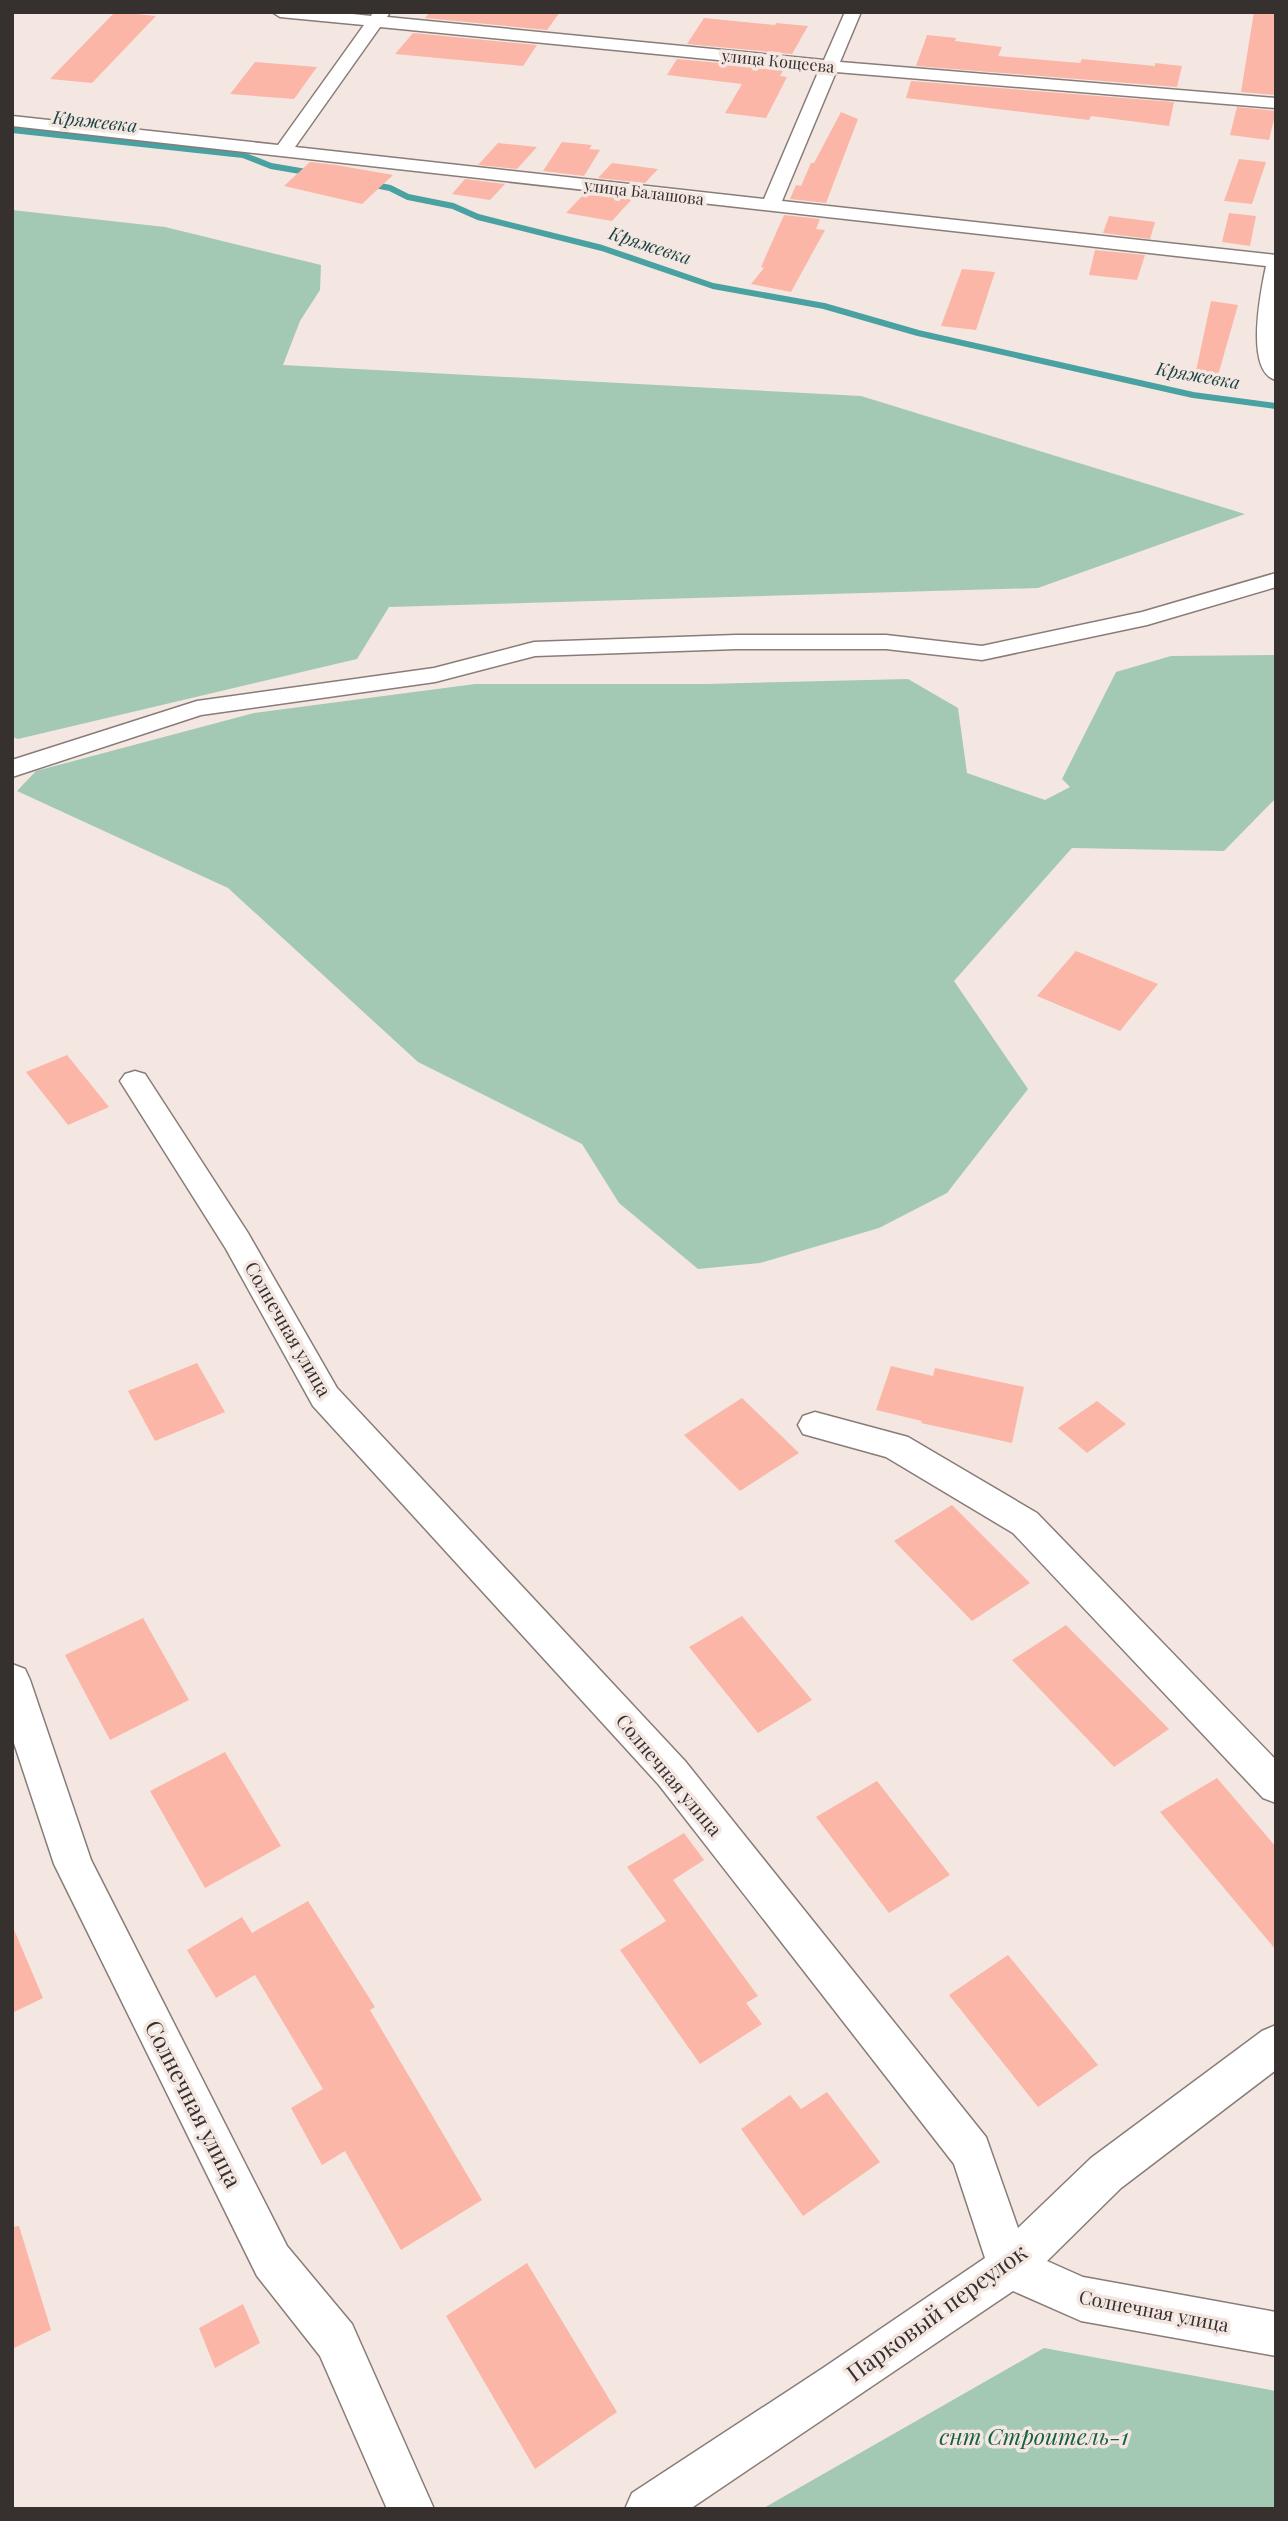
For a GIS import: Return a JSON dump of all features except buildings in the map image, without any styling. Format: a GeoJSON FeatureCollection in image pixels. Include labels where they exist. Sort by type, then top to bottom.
{"type":"FeatureCollection","features":[{"type":"Feature","properties":{"kind":"street","name":"улица Кощеева"},"geometry":{"type":"LineString","coordinates":[[280,12],[378,17],[830,66],[1276,103]]}},
{"type":"Feature","properties":{"kind":"street"},"geometry":{"type":"LineString","coordinates":[[769,206],[853,12]]}},
{"type":"Feature","properties":{"kind":"street"},"geometry":{"type":"LineString","coordinates":[[284,150],[378,17]]}},
{"type":"Feature","properties":{"kind":"street","name":"улица Балашова"},"geometry":{"type":"LineString","coordinates":[[12,121],[1276,262]]}},
{"type":"Feature","properties":{"kind":"street"},"geometry":{"type":"LineString","coordinates":[[1276,262],[1266,310],[1270,368],[1276,374]]}},
{"type":"Feature","properties":{"kind":"street"},"geometry":{"type":"LineString","coordinates":[[12,769],[197,708],[435,675],[534,649],[736,642],[886,642],[982,653],[1147,618],[1276,580]]}},
{"type":"Feature","properties":{"kind":"street","name":"Солнечная улица"},"geometry":{"type":"LineString","coordinates":[[135,1081],[237,1241],[325,1397],[673,1773],[971,2152],[1010,2267],[1081,2300],[1276,2334]]}},
{"type":"Feature","properties":{"kind":"street"},"geometry":{"type":"LineString","coordinates":[[815,1425],[895,1446],[1025,1522],[1276,1786]]}},
{"type":"Feature","properties":{"kind":"street","name":"Солнечная улица"},"geometry":{"type":"LineString","coordinates":[[12,1680],[73,1864],[272,2261],[336,2340],[411,2509]]}},
{"type":"Feature","properties":{"kind":"street","name":"Парковый переулок"},"geometry":{"type":"LineString","coordinates":[[648,2509],[839,2384],[1010,2267],[1106,2173],[1276,2045]]}},
{"type":"Feature","properties":{"kind":"green space"},"geometry":{"type":"Polygon","coordinates":[[[12,210],[165,227],[321,265],[320,290],[300,321],[283,365],[861,396],[1245,514],[1038,588],[389,607],[357,659],[18,739],[12,737],[12,210]]]}},
{"type":"Feature","properties":{"kind":"green space"},"geometry":{"type":"Polygon","coordinates":[[[1276,655],[1276,798],[1224,851],[1072,848],[954,981],[1028,1089],[947,1193],[879,1228],[760,1263],[698,1269],[619,1203],[582,1144],[418,1062],[228,888],[17,791],[36,771],[254,713],[475,684],[706,684],[908,679],[958,708],[967,773],[1045,800],[1070,787],[1062,779],[1116,672],[1171,656],[1276,655]]]}},
{"type":"Feature","properties":{"kind":"green space","name":"снт Строитель-1"},"geometry":{"type":"Polygon","coordinates":[[[1044,2348],[1276,2391],[1276,2509],[762,2509],[1044,2348]]]}},
{"type":"Feature","properties":{"kind":"waterway","name":"Кряжевка"},"geometry":{"type":"LineString","coordinates":[[12,130],[243,155],[271,166],[312,173]]}},
{"type":"Feature","properties":{"kind":"waterway","name":"Кряжевка"},"geometry":{"type":"LineString","coordinates":[[370,184],[390,188],[408,197],[453,206],[478,217],[602,248],[713,286],[824,306],[918,333],[1193,395],[1276,406]]}}]}
